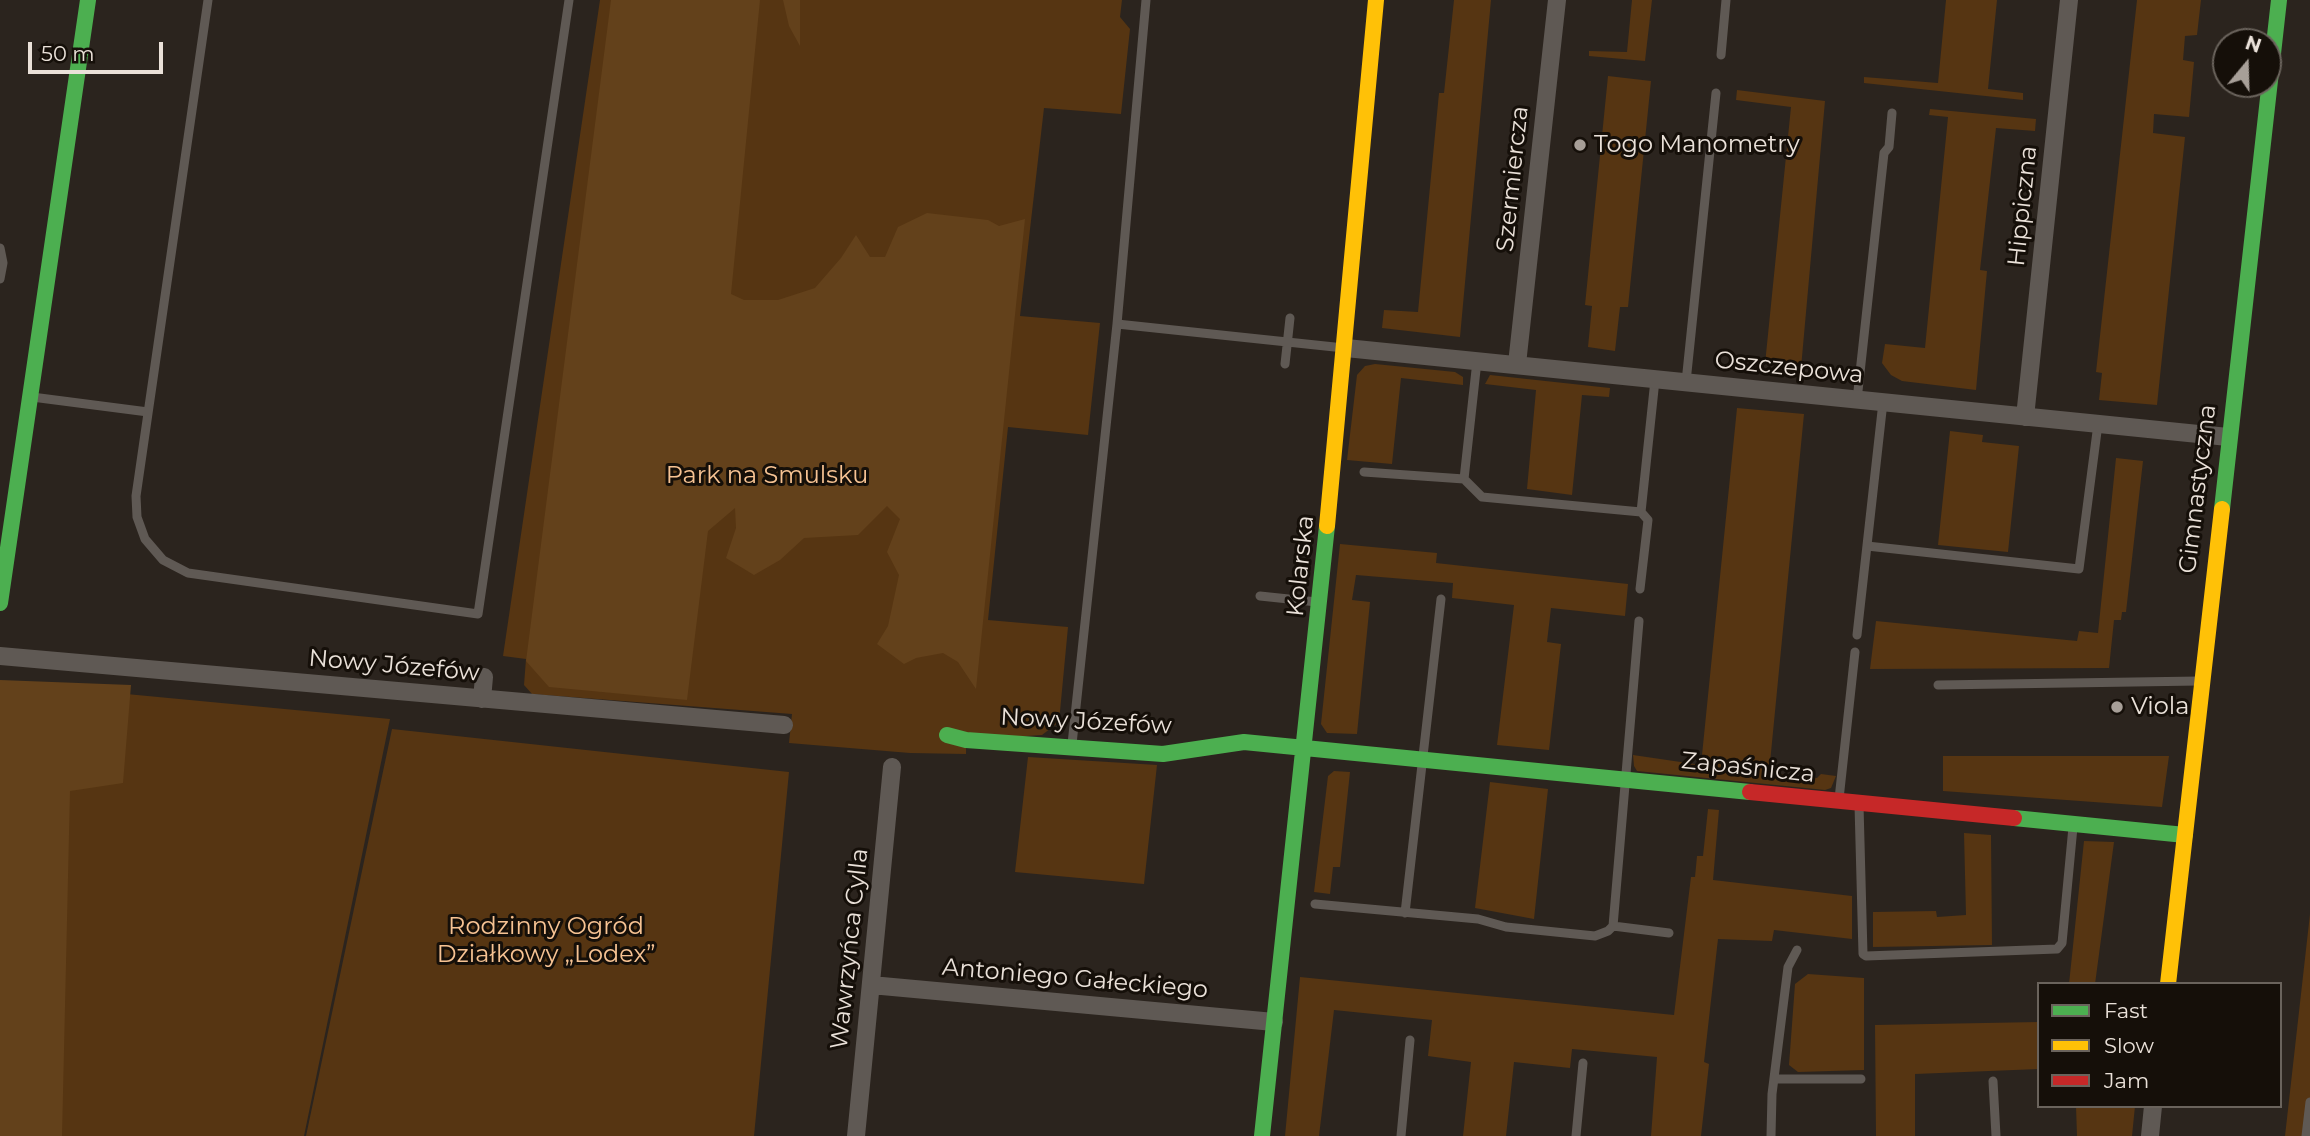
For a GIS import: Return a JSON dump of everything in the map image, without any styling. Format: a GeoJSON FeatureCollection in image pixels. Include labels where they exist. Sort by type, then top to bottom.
{"type":"FeatureCollection","features":[{"type":"Feature","properties":{"kind":"street"},"geometry":{"type":"LineString","coordinates":[[0,603],[88,0]]}},
{"type":"Feature","properties":{"kind":"street","name":"Kolarska"},"geometry":{"type":"LineString","coordinates":[[1262,1136],[1346,348],[1376,0]]}},
{"type":"Feature","properties":{"kind":"street","name":"Szermiercza"},"geometry":{"type":"LineString","coordinates":[[1517,364],[1557,0]]}},
{"type":"Feature","properties":{"kind":"street","name":"Hippiczna"},"geometry":{"type":"LineString","coordinates":[[2025,417],[2069,0]]}},
{"type":"Feature","properties":{"kind":"street","name":"Gimnastyczna"},"geometry":{"type":"LineString","coordinates":[[2168,982],[2279,0]]}},
{"type":"Feature","properties":{"kind":"street","name":"Oszczepowa"},"geometry":{"type":"LineString","coordinates":[[1346,348],[2228,437]]}},
{"type":"Feature","properties":{"kind":"street","name":"Nowy Józefów"},"geometry":{"type":"LineString","coordinates":[[0,656],[785,725]]}},
{"type":"Feature","properties":{"kind":"street"},"geometry":{"type":"LineString","coordinates":[[482,699],[484,677]]}},
{"type":"Feature","properties":{"kind":"street","name":"Nowy Józefów"},"geometry":{"type":"LineString","coordinates":[[947,735],[966,740],[1163,754],[1244,742],[1305,747]]}},
{"type":"Feature","properties":{"kind":"street","name":"Zapaśnicza"},"geometry":{"type":"LineString","coordinates":[[1305,747],[2185,835]]}},
{"type":"Feature","properties":{"kind":"street","name":"Wawrzyńca Cylla"},"geometry":{"type":"LineString","coordinates":[[856,1136],[892,767]]}},
{"type":"Feature","properties":{"kind":"street","name":"Antoniego Gałeckiego"},"geometry":{"type":"LineString","coordinates":[[872,985],[1274,1022]]}},
{"type":"Feature","properties":{"kind":"street"},"geometry":{"type":"LineString","coordinates":[[2150,1136],[2153,1108]]}},
{"type":"Feature","properties":{"kind":"lane"},"geometry":{"type":"LineString","coordinates":[[208,0],[136,496],[137,517],[145,539],[163,560],[188,573],[478,614],[569,0]]}},
{"type":"Feature","properties":{"kind":"lane"},"geometry":{"type":"LineString","coordinates":[[1072,747],[1117,324],[1146,0]]}},
{"type":"Feature","properties":{"kind":"lane"},"geometry":{"type":"LineString","coordinates":[[1721,55],[1726,0]]}},
{"type":"Feature","properties":{"kind":"lane"},"geometry":{"type":"LineString","coordinates":[[1686,382],[1716,93]]}},
{"type":"Feature","properties":{"kind":"lane"},"geometry":{"type":"LineString","coordinates":[[1857,400],[1884,153],[1889,147],[1892,113]]}},
{"type":"Feature","properties":{"kind":"lane"},"geometry":{"type":"LineString","coordinates":[[0,248],[3,263],[0,279]]}},
{"type":"Feature","properties":{"kind":"lane"},"geometry":{"type":"LineString","coordinates":[[1285,364],[1290,318]]}},
{"type":"Feature","properties":{"kind":"lane"},"geometry":{"type":"LineString","coordinates":[[1117,324],[1346,348]]}},
{"type":"Feature","properties":{"kind":"lane"},"geometry":{"type":"LineString","coordinates":[[1464,479],[1477,361]]}},
{"type":"Feature","properties":{"kind":"lane"},"geometry":{"type":"LineString","coordinates":[[1641,512],[1655,380]]}},
{"type":"Feature","properties":{"kind":"lane"},"geometry":{"type":"LineString","coordinates":[[30,396],[148,412]]}},
{"type":"Feature","properties":{"kind":"lane"},"geometry":{"type":"LineString","coordinates":[[1857,635],[1883,402]]}},
{"type":"Feature","properties":{"kind":"lane"},"geometry":{"type":"LineString","coordinates":[[1867,546],[2078,569],[2098,424]]}},
{"type":"Feature","properties":{"kind":"lane"},"geometry":{"type":"LineString","coordinates":[[1364,472],[1464,479],[1482,497],[1641,512],[1648,520],[1640,589]]}},
{"type":"Feature","properties":{"kind":"lane"},"geometry":{"type":"LineString","coordinates":[[1260,596],[1320,603]]}},
{"type":"Feature","properties":{"kind":"lane"},"geometry":{"type":"LineString","coordinates":[[1405,913],[1441,599]]}},
{"type":"Feature","properties":{"kind":"lane"},"geometry":{"type":"LineString","coordinates":[[1613,926],[1639,621]]}},
{"type":"Feature","properties":{"kind":"lane"},"geometry":{"type":"LineString","coordinates":[[1839,801],[1855,652]]}},
{"type":"Feature","properties":{"kind":"lane"},"geometry":{"type":"LineString","coordinates":[[1938,685],[2201,681]]}},
{"type":"Feature","properties":{"kind":"lane"},"geometry":{"type":"LineString","coordinates":[[1859,803],[1863,954],[1866,956],[2057,949],[2062,943],[2073,822]]}},
{"type":"Feature","properties":{"kind":"lane"},"geometry":{"type":"LineString","coordinates":[[1315,904],[1478,919],[1506,927],[1595,936],[1613,926],[1669,933]]}},
{"type":"Feature","properties":{"kind":"lane"},"geometry":{"type":"LineString","coordinates":[[1771,1136],[1788,967],[1797,950]]}},
{"type":"Feature","properties":{"kind":"lane"},"geometry":{"type":"LineString","coordinates":[[1401,1136],[1410,1040]]}},
{"type":"Feature","properties":{"kind":"lane"},"geometry":{"type":"LineString","coordinates":[[1576,1136],[1583,1063]]}},
{"type":"Feature","properties":{"kind":"lane"},"geometry":{"type":"LineString","coordinates":[[1776,1079],[1861,1079]]}},
{"type":"Feature","properties":{"kind":"lane"},"geometry":{"type":"LineString","coordinates":[[1993,1081],[1996,1136]]}},
{"type":"Feature","properties":{"kind":"lane"},"geometry":{"type":"LineString","coordinates":[[2306,1136],[2310,1102]]}},
{"type":"Feature","properties":{"kind":"green space","name":"Park na Smulsku"},"geometry":{"type":"Polygon","coordinates":[[[600,0],[1122,0],[1120,17],[1130,29],[1121,114],[1044,108],[1020,316],[1100,323],[1088,435],[1008,427],[988,620],[1068,627],[1059,722],[1042,735],[966,740],[966,754],[910,753],[789,743],[792,714],[532,694],[524,685],[526,659],[503,656],[600,0]]]}},
{"type":"Feature","properties":{"kind":"green space","name":"Park na Smulsku"},"geometry":{"type":"Polygon","coordinates":[[[611,0],[760,0],[731,294],[744,300],[778,300],[815,288],[841,258],[856,235],[870,257],[885,257],[898,227],[927,213],[988,220],[999,226],[1025,219],[976,689],[958,662],[943,653],[916,658],[904,664],[877,644],[888,626],[899,575],[887,552],[900,519],[887,506],[858,535],[804,538],[780,560],[754,575],[726,558],[736,528],[735,508],[708,531],[687,700],[549,687],[526,661],[611,0]]]}},
{"type":"Feature","properties":{"kind":"green space"},"geometry":{"type":"Polygon","coordinates":[[[783,0],[800,0],[800,46],[789,26],[783,0]]]}},
{"type":"Feature","properties":{"kind":"green space"},"geometry":{"type":"Polygon","coordinates":[[[1454,0],[1491,0],[1460,337],[1382,328],[1384,310],[1418,312],[1439,93],[1444,93],[1454,0]]]}},
{"type":"Feature","properties":{"kind":"green space"},"geometry":{"type":"Polygon","coordinates":[[[1632,0],[1652,0],[1645,61],[1589,56],[1589,51],[1627,52],[1632,0]]]}},
{"type":"Feature","properties":{"kind":"green space"},"geometry":{"type":"Polygon","coordinates":[[[1946,0],[1997,0],[1988,89],[2023,93],[2023,100],[1864,83],[1864,77],[1938,83],[1946,0]]]}},
{"type":"Feature","properties":{"kind":"green space"},"geometry":{"type":"Polygon","coordinates":[[[2137,0],[2201,0],[2197,35],[2185,36],[2183,60],[2194,62],[2189,117],[2154,114],[2153,133],[2185,137],[2157,405],[2099,400],[2102,373],[2096,372],[2137,0]]]}},
{"type":"Feature","properties":{"kind":"green space"},"geometry":{"type":"Polygon","coordinates":[[[1608,76],[1651,81],[1628,307],[1620,307],[1615,351],[1588,347],[1592,306],[1585,305],[1608,76]]]}},
{"type":"Feature","properties":{"kind":"green space"},"geometry":{"type":"Polygon","coordinates":[[[1737,90],[1825,101],[1801,368],[1765,364],[1791,107],[1736,100],[1737,90]]]}},
{"type":"Feature","properties":{"kind":"green space"},"geometry":{"type":"Polygon","coordinates":[[[1930,109],[2036,119],[2035,131],[1996,128],[1980,270],[1987,271],[1976,390],[1902,381],[1891,375],[1882,363],[1885,344],[1925,348],[1948,117],[1929,115],[1930,109]]]}},
{"type":"Feature","properties":{"kind":"green space"},"geometry":{"type":"Polygon","coordinates":[[[1375,364],[1455,372],[1463,377],[1463,385],[1401,378],[1392,464],[1347,460],[1357,375],[1365,366],[1375,364]]]}},
{"type":"Feature","properties":{"kind":"green space"},"geometry":{"type":"Polygon","coordinates":[[[1490,375],[1610,388],[1609,397],[1582,395],[1572,495],[1527,489],[1536,390],[1485,384],[1490,375]]]}},
{"type":"Feature","properties":{"kind":"green space"},"geometry":{"type":"Polygon","coordinates":[[[1737,408],[1804,414],[1769,773],[1817,778],[1821,774],[1836,776],[1831,788],[1825,790],[1637,771],[1634,766],[1633,755],[1701,765],[1737,408]]]}},
{"type":"Feature","properties":{"kind":"green space"},"geometry":{"type":"Polygon","coordinates":[[[1950,431],[1983,435],[1982,442],[2019,446],[2008,552],[1938,545],[1950,431]]]}},
{"type":"Feature","properties":{"kind":"green space"},"geometry":{"type":"Polygon","coordinates":[[[2116,458],[2143,461],[2126,612],[2122,612],[2121,620],[2114,620],[2109,668],[1870,669],[1876,621],[2077,641],[2079,631],[2098,633],[2116,458]]]}},
{"type":"Feature","properties":{"kind":"green space"},"geometry":{"type":"Polygon","coordinates":[[[1340,544],[1437,553],[1436,563],[1628,584],[1625,616],[1551,608],[1547,642],[1561,644],[1549,750],[1497,745],[1514,605],[1452,598],[1453,583],[1356,575],[1352,600],[1370,602],[1357,734],[1327,733],[1321,724],[1340,544]]]}},
{"type":"Feature","properties":{"kind":"green space"},"geometry":{"type":"Polygon","coordinates":[[[0,680],[131,685],[123,783],[70,791],[62,1136],[0,1136],[0,680]]]}},
{"type":"Feature","properties":{"kind":"green space"},"geometry":{"type":"Polygon","coordinates":[[[0,682],[390,719],[304,1136],[0,1136],[0,682]]]}},
{"type":"Feature","properties":{"kind":"green space","name":"Rodzinny Ogród Działkowy „Lodex”"},"geometry":{"type":"Polygon","coordinates":[[[392,729],[789,772],[754,1136],[306,1136],[392,729]]]}},
{"type":"Feature","properties":{"kind":"green space"},"geometry":{"type":"Polygon","coordinates":[[[1943,756],[2169,756],[2162,807],[1943,791],[1943,756]]]}},
{"type":"Feature","properties":{"kind":"green space"},"geometry":{"type":"Polygon","coordinates":[[[1028,757],[1157,765],[1144,884],[1015,872],[1028,757]]]}},
{"type":"Feature","properties":{"kind":"green space"},"geometry":{"type":"Polygon","coordinates":[[[1334,771],[1350,772],[1340,867],[1333,867],[1330,894],[1314,892],[1328,776],[1334,771]]]}},
{"type":"Feature","properties":{"kind":"green space"},"geometry":{"type":"Polygon","coordinates":[[[1490,782],[1548,789],[1534,919],[1475,908],[1490,782]]]}},
{"type":"Feature","properties":{"kind":"green space"},"geometry":{"type":"Polygon","coordinates":[[[1708,809],[1719,810],[1713,880],[1852,896],[1852,939],[1774,930],[1772,941],[1718,939],[1704,1062],[1709,1064],[1701,1136],[1651,1136],[1657,1057],[1572,1049],[1570,1068],[1514,1062],[1506,1136],[1463,1136],[1471,1062],[1428,1056],[1432,1020],[1334,1010],[1319,1136],[1285,1136],[1300,977],[1674,1015],[1691,877],[1695,877],[1697,856],[1703,856],[1708,809]]]}},
{"type":"Feature","properties":{"kind":"green space"},"geometry":{"type":"Polygon","coordinates":[[[1964,833],[1991,835],[1992,945],[1873,947],[1873,912],[1936,911],[1937,917],[1966,915],[1964,833]]]}},
{"type":"Feature","properties":{"kind":"green space"},"geometry":{"type":"Polygon","coordinates":[[[2084,841],[2114,842],[2095,982],[2069,982],[2084,841]]]}},
{"type":"Feature","properties":{"kind":"green space"},"geometry":{"type":"Polygon","coordinates":[[[2310,914],[2310,1136],[2285,1136],[2310,914]]]}},
{"type":"Feature","properties":{"kind":"green space"},"geometry":{"type":"Polygon","coordinates":[[[1808,974],[1864,978],[1864,1070],[1798,1072],[1789,1065],[1795,984],[1808,974]]]}},
{"type":"Feature","properties":{"kind":"green space"},"geometry":{"type":"Polygon","coordinates":[[[2037,1022],[2037,1069],[1915,1074],[1915,1136],[1876,1136],[1875,1025],[2037,1022]]]}},
{"type":"Feature","properties":{"kind":"green space"},"geometry":{"type":"Polygon","coordinates":[[[2076,1108],[2135,1108],[2132,1136],[2077,1136],[2076,1108]]]}},
{"type":"Feature","properties":{"kind":"traffic: fast"},"geometry":{"type":"LineString","coordinates":[[0,603],[88,0]]}},
{"type":"Feature","properties":{"kind":"traffic: fast"},"geometry":{"type":"LineString","coordinates":[[2222,509],[2279,0]]}},
{"type":"Feature","properties":{"kind":"traffic: fast"},"geometry":{"type":"LineString","coordinates":[[1262,1136],[1327,526]]}},
{"type":"Feature","properties":{"kind":"traffic: fast"},"geometry":{"type":"LineString","coordinates":[[947,735],[966,740],[1163,754],[1244,742],[1750,792]]}},
{"type":"Feature","properties":{"kind":"traffic: fast"},"geometry":{"type":"LineString","coordinates":[[2014,818],[2185,835]]}},
{"type":"Feature","properties":{"kind":"traffic: slow"},"geometry":{"type":"LineString","coordinates":[[1327,526],[1376,0]]}},
{"type":"Feature","properties":{"kind":"traffic: slow"},"geometry":{"type":"LineString","coordinates":[[2168,982],[2222,509]]}},
{"type":"Feature","properties":{"kind":"traffic: jam"},"geometry":{"type":"LineString","coordinates":[[1750,792],[2014,818]]}},
{"type":"Feature","properties":{"kind":"place","name":"Togo Manometry"},"geometry":{"type":"Point","coordinates":[1580,145]}},
{"type":"Feature","properties":{"kind":"place","name":"Viola"},"geometry":{"type":"Point","coordinates":[2117,707]}}]}
